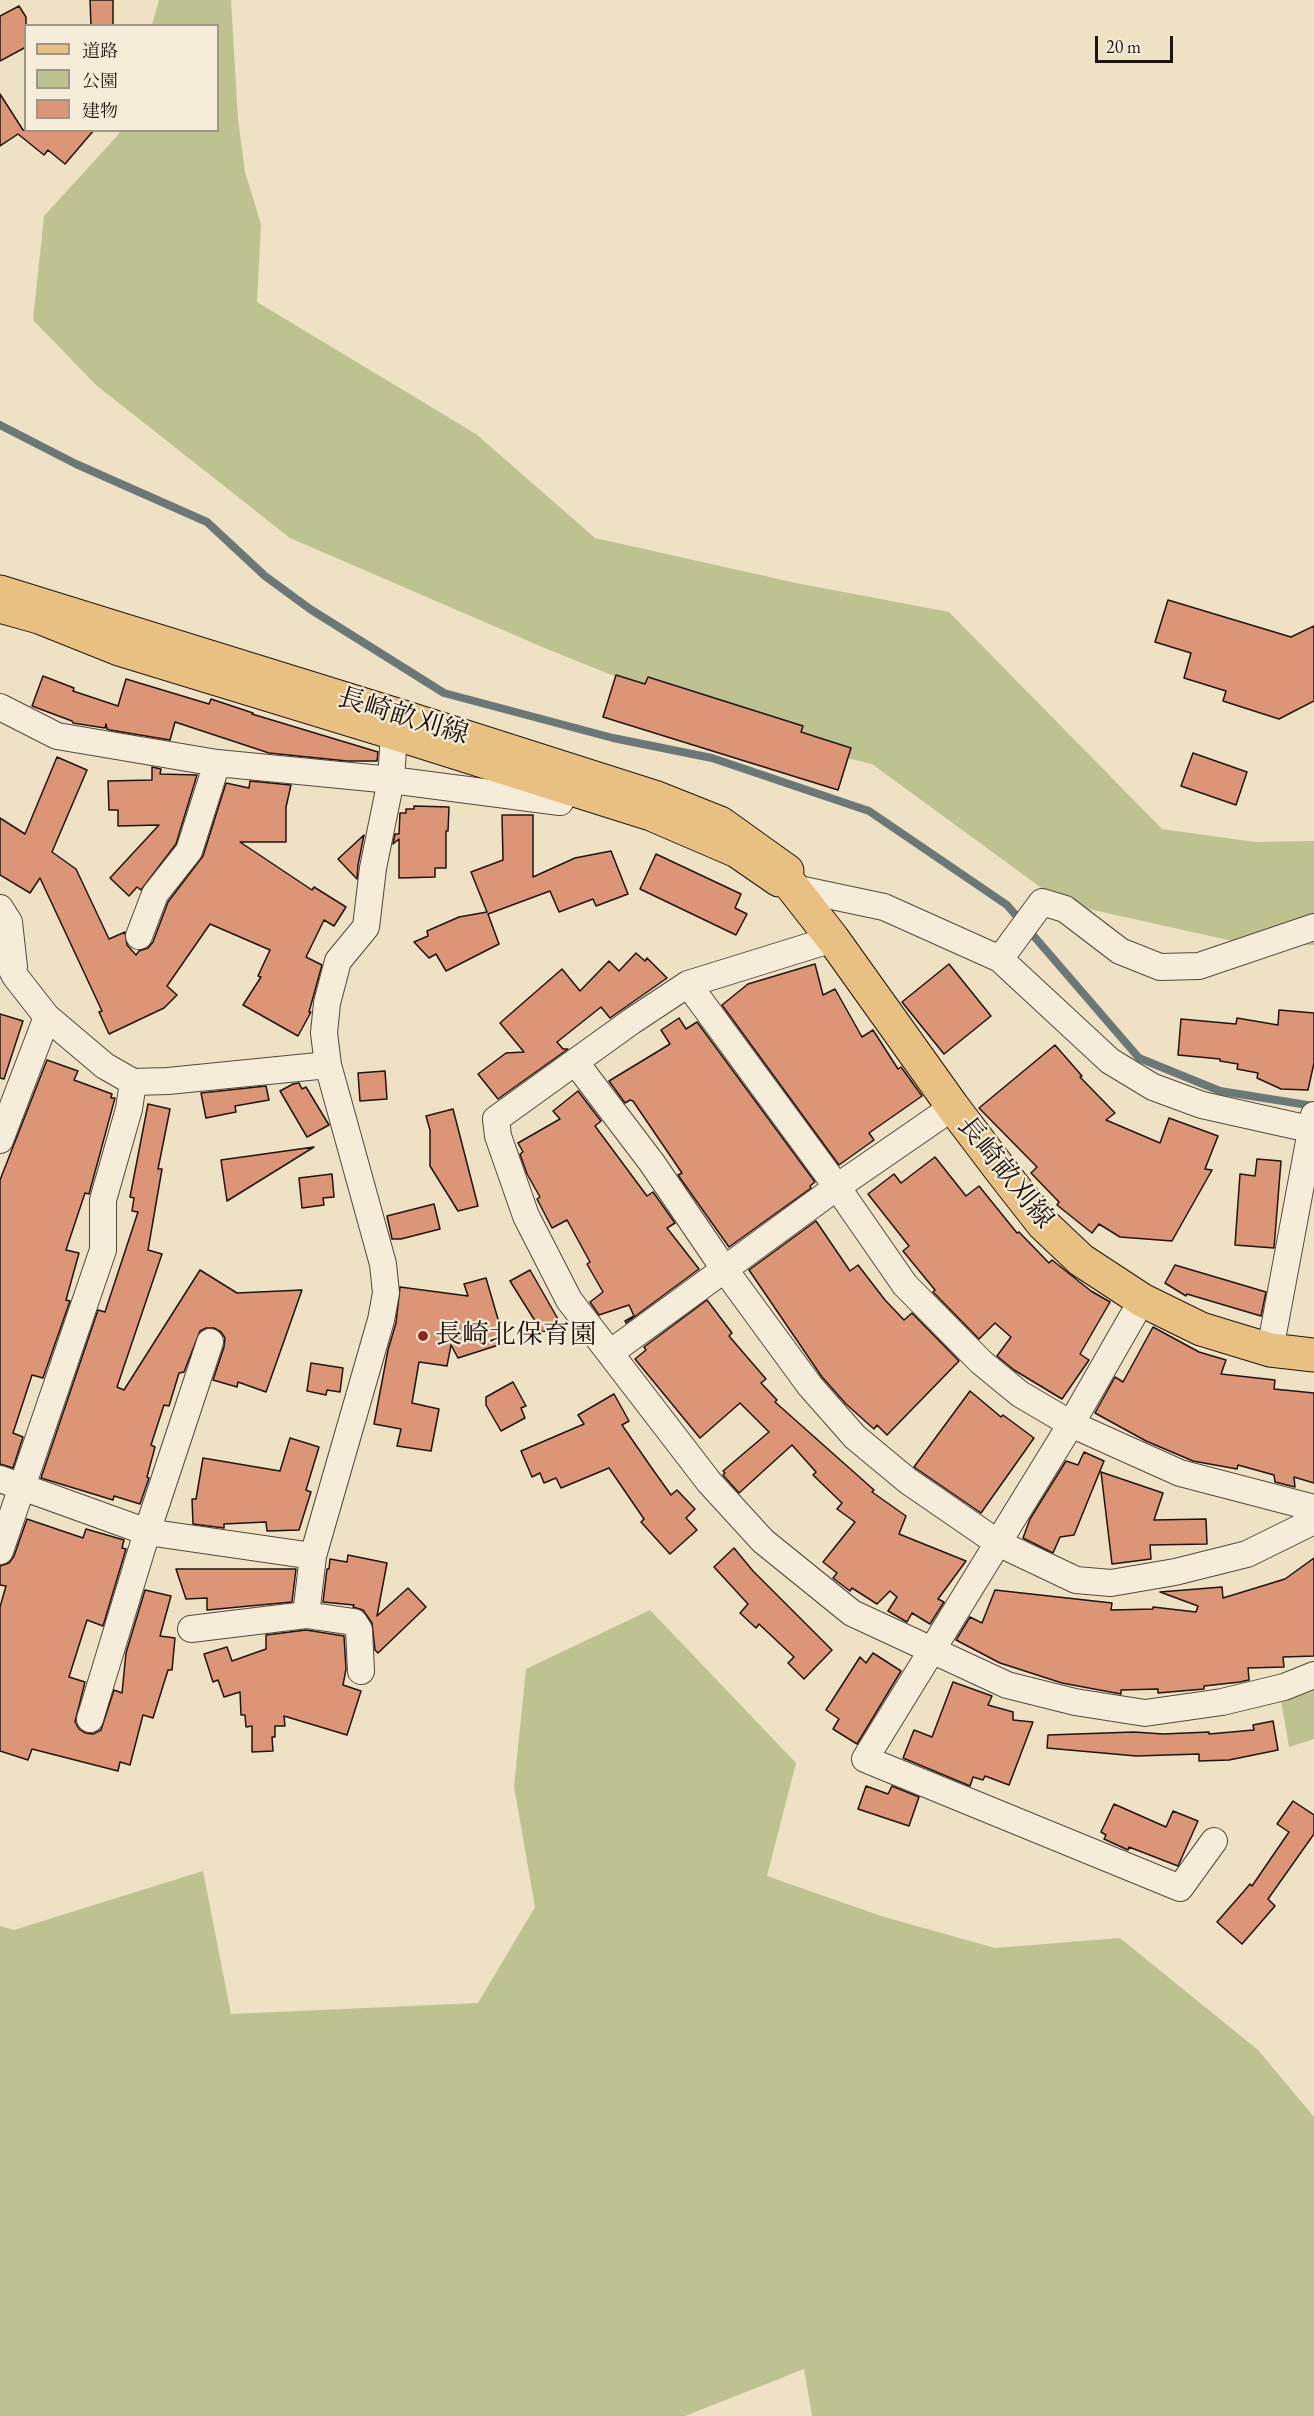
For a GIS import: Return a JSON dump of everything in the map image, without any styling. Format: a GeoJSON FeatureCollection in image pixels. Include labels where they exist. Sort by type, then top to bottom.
{"type":"FeatureCollection","features":[{"type":"Feature","properties":{"kind":"main road","name":"長崎畝刈線"},"geometry":{"type":"LineString","coordinates":[[0,592],[657,798],[720,823],[787,871],[789,881],[953,1107],[1043,1224],[1080,1260],[1142,1300],[1201,1329],[1270,1350],[1314,1355]]}},
{"type":"Feature","properties":{"kind":"main road","name":"長崎畝刈線"},"geometry":{"type":"LineString","coordinates":[[0,606],[39,616],[119,649],[394,733],[682,826],[737,850],[779,880],[789,881]]}},
{"type":"Feature","properties":{"kind":"street"},"geometry":{"type":"LineString","coordinates":[[0,707],[57,736],[217,763],[391,780],[560,802],[567,789]]}},
{"type":"Feature","properties":{"kind":"street"},"geometry":{"type":"LineString","coordinates":[[306,1615],[313,1556],[381,1320],[386,1293],[383,1264],[328,1065],[324,1033],[327,1003],[338,961],[366,927],[373,868],[391,780],[394,733]]}},
{"type":"Feature","properties":{"kind":"street"},"geometry":{"type":"LineString","coordinates":[[139,936],[155,894],[189,850],[217,763]]}},
{"type":"Feature","properties":{"kind":"street"},"geometry":{"type":"LineString","coordinates":[[789,881],[884,907],[1007,949],[1110,1061],[1153,1088],[1202,1105],[1313,1125],[1270,1350]]}},
{"type":"Feature","properties":{"kind":"street"},"geometry":{"type":"LineString","coordinates":[[1007,949],[1042,902],[1065,909],[1120,951],[1160,967],[1199,966],[1314,927]]}},
{"type":"Feature","properties":{"kind":"street"},"geometry":{"type":"LineString","coordinates":[[0,908],[9,922],[15,976]]}},
{"type":"Feature","properties":{"kind":"street"},"geometry":{"type":"LineString","coordinates":[[833,939],[688,984],[632,1020],[576,1063],[496,1119],[498,1136],[526,1216],[569,1300],[710,1482],[763,1541],[852,1612],[1007,1685],[1075,1702],[1146,1713],[1222,1702],[1284,1687],[1314,1675]]}},
{"type":"Feature","properties":{"kind":"street"},"geometry":{"type":"LineString","coordinates":[[0,946],[15,976],[47,1017],[105,1066],[133,1082],[168,1081],[328,1065]]}},
{"type":"Feature","properties":{"kind":"street"},"geometry":{"type":"LineString","coordinates":[[688,984],[837,1187],[905,1285],[981,1362],[1020,1394],[1071,1424],[1180,1473],[1314,1508]]}},
{"type":"Feature","properties":{"kind":"street"},"geometry":{"type":"LineString","coordinates":[[0,1140],[47,1017]]}},
{"type":"Feature","properties":{"kind":"street"},"geometry":{"type":"LineString","coordinates":[[576,1063],[652,1163],[725,1270],[810,1386],[855,1437],[908,1481],[998,1543],[1076,1580],[1111,1583],[1175,1572],[1247,1554],[1314,1521]]}},
{"type":"Feature","properties":{"kind":"street"},"geometry":{"type":"LineString","coordinates":[[0,1551],[11,1483],[103,1251],[103,1200],[129,1109],[133,1082]]}},
{"type":"Feature","properties":{"kind":"street"},"geometry":{"type":"LineString","coordinates":[[610,1353],[837,1187],[953,1107]]}},
{"type":"Feature","properties":{"kind":"street"},"geometry":{"type":"LineString","coordinates":[[1142,1300],[1071,1424],[866,1759],[1180,1888],[1214,1841]]}},
{"type":"Feature","properties":{"kind":"street"},"geometry":{"type":"LineString","coordinates":[[90,1719],[147,1532],[210,1342]]}},
{"type":"Feature","properties":{"kind":"street"},"geometry":{"type":"LineString","coordinates":[[11,1483],[147,1532],[313,1556]]}},
{"type":"Feature","properties":{"kind":"street"},"geometry":{"type":"LineString","coordinates":[[191,1629],[306,1615],[354,1622],[359,1630],[361,1671]]}},
{"type":"Feature","properties":{"kind":"green space"},"geometry":{"type":"Polygon","coordinates":[[[159,0],[231,0],[238,119],[245,172],[261,224],[257,302],[476,434],[595,538],[796,583],[949,612],[1162,829],[1255,842],[1314,841],[1314,945],[1246,944],[1062,903],[872,764],[776,741],[547,649],[290,538],[96,385],[33,320],[44,216],[120,132],[219,132],[219,24],[152,24],[159,0]]]}},
{"type":"Feature","properties":{"kind":"green space"},"geometry":{"type":"Polygon","coordinates":[[[650,1610],[796,1763],[767,1876],[881,1916],[995,1948],[1120,1938],[1258,2050],[1314,2117],[1314,2416],[812,2416],[804,2369],[685,2416],[0,2416],[0,1926],[14,1930],[203,1871],[231,2014],[478,2003],[535,1907],[514,1786],[526,1669],[650,1610]]]}},
{"type":"Feature","properties":{"kind":"green space"},"geometry":{"type":"Polygon","coordinates":[[[1314,1682],[1314,1739],[1289,1747],[1280,1694],[1314,1682]]]}},
{"type":"Feature","properties":{"kind":"building"},"geometry":{"type":"Polygon","coordinates":[[[90,0],[113,0],[113,24],[91,24],[90,0]]]}},
{"type":"Feature","properties":{"kind":"building"},"geometry":{"type":"Polygon","coordinates":[[[19,6],[26,17],[26,24],[24,24],[24,48],[0,61],[0,16],[19,6]]]}},
{"type":"Feature","properties":{"kind":"building"},"geometry":{"type":"Polygon","coordinates":[[[0,94],[24,132],[92,132],[65,164],[48,150],[44,155],[18,134],[0,146],[0,94]]]}},
{"type":"Feature","properties":{"kind":"building"},"geometry":{"type":"Polygon","coordinates":[[[1168,600],[1291,637],[1314,626],[1314,701],[1279,719],[1223,701],[1226,691],[1184,678],[1191,653],[1155,642],[1168,600]]]}},
{"type":"Feature","properties":{"kind":"building"},"geometry":{"type":"Polygon","coordinates":[[[616,675],[645,684],[648,677],[803,726],[801,732],[851,748],[838,790],[603,717],[616,675]]]}},
{"type":"Feature","properties":{"kind":"building"},"geometry":{"type":"Polygon","coordinates":[[[43,676],[74,688],[73,691],[118,706],[126,679],[209,704],[211,699],[252,714],[378,752],[377,761],[347,761],[269,753],[175,722],[170,740],[110,730],[107,729],[106,724],[105,728],[73,723],[32,706],[43,676]]]}},
{"type":"Feature","properties":{"kind":"building"},"geometry":{"type":"Polygon","coordinates":[[[1193,753],[1247,772],[1236,805],[1181,786],[1193,753]]]}},
{"type":"Feature","properties":{"kind":"building"},"geometry":{"type":"Polygon","coordinates":[[[57,757],[87,770],[52,852],[76,869],[109,939],[125,932],[127,945],[136,955],[153,942],[168,902],[203,856],[226,783],[249,788],[250,781],[291,785],[286,807],[286,842],[240,842],[312,890],[314,887],[346,907],[334,926],[324,920],[306,957],[322,965],[309,1012],[311,1012],[298,1036],[243,1005],[261,977],[258,976],[270,950],[210,924],[167,986],[177,995],[164,1008],[109,1034],[99,1012],[102,1011],[40,878],[30,893],[0,875],[0,818],[25,834],[57,757]]]}},
{"type":"Feature","properties":{"kind":"building"},"geometry":{"type":"Polygon","coordinates":[[[152,767],[161,769],[160,774],[197,775],[176,844],[141,890],[137,887],[129,896],[110,878],[159,825],[118,826],[118,810],[109,810],[108,781],[152,780],[152,767]]]}},
{"type":"Feature","properties":{"kind":"building"},"geometry":{"type":"Polygon","coordinates":[[[414,806],[449,807],[448,831],[446,831],[446,868],[435,868],[435,877],[399,878],[399,839],[393,844],[395,834],[399,834],[400,813],[406,813],[406,809],[414,809],[414,806]]]}},
{"type":"Feature","properties":{"kind":"building"},"geometry":{"type":"Polygon","coordinates":[[[502,815],[533,815],[533,877],[575,858],[611,851],[628,894],[596,906],[593,899],[559,912],[550,891],[488,914],[499,944],[446,971],[436,954],[429,958],[414,942],[428,936],[427,931],[459,917],[487,912],[471,872],[503,860],[502,815]]]}},
{"type":"Feature","properties":{"kind":"building"},"geometry":{"type":"Polygon","coordinates":[[[364,835],[358,865],[357,879],[338,859],[364,835]]]}},
{"type":"Feature","properties":{"kind":"building"},"geometry":{"type":"Polygon","coordinates":[[[656,854],[741,894],[735,908],[747,914],[736,935],[640,889],[656,854]]]}},
{"type":"Feature","properties":{"kind":"building"},"geometry":{"type":"Polygon","coordinates":[[[636,953],[645,961],[647,958],[667,978],[610,1018],[601,1007],[557,1042],[563,1049],[568,1049],[498,1099],[478,1074],[506,1053],[524,1052],[500,1023],[562,969],[580,991],[609,961],[619,971],[636,953]]]}},
{"type":"Feature","properties":{"kind":"building"},"geometry":{"type":"Polygon","coordinates":[[[815,964],[823,995],[835,989],[862,1037],[873,1030],[898,1069],[901,1067],[922,1096],[869,1133],[874,1140],[839,1165],[722,1005],[748,984],[815,964]]]}},
{"type":"Feature","properties":{"kind":"building"},"geometry":{"type":"Polygon","coordinates":[[[949,964],[991,1016],[944,1054],[902,1002],[949,964]]]}},
{"type":"Feature","properties":{"kind":"building"},"geometry":{"type":"Polygon","coordinates":[[[1279,1010],[1314,1013],[1314,1063],[1308,1090],[1281,1089],[1257,1078],[1258,1073],[1237,1069],[1238,1064],[1220,1061],[1220,1059],[1178,1055],[1181,1019],[1236,1024],[1237,1018],[1278,1025],[1279,1010]]]}},
{"type":"Feature","properties":{"kind":"building"},"geometry":{"type":"Polygon","coordinates":[[[0,1014],[23,1021],[4,1079],[0,1078],[0,1014]]]}},
{"type":"Feature","properties":{"kind":"building"},"geometry":{"type":"Polygon","coordinates":[[[679,1018],[686,1029],[697,1022],[815,1182],[810,1186],[811,1188],[729,1247],[678,1175],[682,1173],[633,1101],[625,1103],[609,1081],[670,1044],[661,1030],[679,1018]]]}},
{"type":"Feature","properties":{"kind":"building"},"geometry":{"type":"Polygon","coordinates":[[[1055,1045],[1082,1076],[1080,1077],[1115,1113],[1106,1120],[1160,1143],[1169,1118],[1218,1136],[1205,1169],[1212,1170],[1172,1241],[1120,1237],[1099,1224],[1092,1233],[1057,1205],[1059,1202],[1031,1173],[1037,1167],[979,1108],[1055,1045]]]}},
{"type":"Feature","properties":{"kind":"building"},"geometry":{"type":"Polygon","coordinates":[[[47,1060],[78,1071],[74,1080],[112,1094],[111,1098],[115,1098],[89,1194],[85,1193],[66,1250],[79,1253],[66,1300],[70,1301],[43,1378],[32,1375],[13,1433],[23,1437],[13,1468],[0,1464],[0,1180],[47,1060]]]}},
{"type":"Feature","properties":{"kind":"building"},"geometry":{"type":"Polygon","coordinates":[[[385,1071],[387,1099],[360,1101],[358,1073],[385,1071]]]}},
{"type":"Feature","properties":{"kind":"building"},"geometry":{"type":"Polygon","coordinates":[[[299,1083],[302,1089],[306,1087],[329,1125],[307,1137],[280,1091],[299,1083]]]}},
{"type":"Feature","properties":{"kind":"building"},"geometry":{"type":"Polygon","coordinates":[[[266,1086],[269,1100],[235,1106],[236,1112],[206,1118],[201,1093],[266,1086]]]}},
{"type":"Feature","properties":{"kind":"building"},"geometry":{"type":"Polygon","coordinates":[[[578,1091],[601,1121],[595,1126],[647,1196],[653,1192],[675,1223],[667,1228],[699,1269],[626,1323],[625,1321],[634,1316],[629,1305],[599,1315],[590,1302],[603,1292],[587,1264],[590,1262],[567,1220],[552,1228],[537,1199],[540,1197],[527,1174],[520,1154],[523,1152],[518,1143],[560,1119],[553,1111],[578,1091]]]}},
{"type":"Feature","properties":{"kind":"building"},"geometry":{"type":"Polygon","coordinates":[[[148,1104],[170,1109],[158,1169],[162,1169],[148,1250],[162,1254],[117,1387],[124,1390],[200,1270],[237,1293],[302,1290],[266,1392],[238,1382],[237,1387],[213,1380],[225,1338],[214,1328],[200,1331],[184,1372],[179,1373],[169,1406],[164,1405],[151,1445],[155,1447],[147,1477],[149,1478],[140,1504],[114,1496],[113,1500],[41,1478],[98,1310],[105,1312],[138,1212],[132,1211],[134,1198],[130,1197],[148,1104]]]}},
{"type":"Feature","properties":{"kind":"building"},"geometry":{"type":"Polygon","coordinates":[[[453,1109],[478,1206],[458,1211],[430,1166],[430,1130],[426,1116],[453,1109]]]}},
{"type":"Feature","properties":{"kind":"building"},"geometry":{"type":"Polygon","coordinates":[[[314,1147],[227,1201],[221,1160],[314,1147]]]}},
{"type":"Feature","properties":{"kind":"building"},"geometry":{"type":"Polygon","coordinates":[[[935,1157],[966,1196],[979,1186],[1017,1233],[1019,1232],[1049,1263],[1052,1260],[1091,1291],[1110,1302],[1080,1354],[1089,1360],[1062,1399],[1014,1370],[997,1356],[1011,1337],[995,1323],[979,1339],[933,1292],[935,1290],[903,1251],[909,1246],[868,1194],[894,1174],[901,1183],[935,1157]]]}},
{"type":"Feature","properties":{"kind":"building"},"geometry":{"type":"Polygon","coordinates":[[[1257,1159],[1281,1161],[1274,1248],[1235,1245],[1240,1174],[1255,1176],[1257,1159]]]}},
{"type":"Feature","properties":{"kind":"building"},"geometry":{"type":"Polygon","coordinates":[[[332,1174],[334,1197],[323,1198],[324,1205],[302,1208],[299,1178],[332,1174]]]}},
{"type":"Feature","properties":{"kind":"building"},"geometry":{"type":"Polygon","coordinates":[[[434,1204],[440,1229],[401,1239],[392,1239],[387,1216],[434,1204]]]}},
{"type":"Feature","properties":{"kind":"building"},"geometry":{"type":"Polygon","coordinates":[[[816,1221],[850,1271],[858,1265],[904,1320],[912,1313],[959,1361],[887,1435],[877,1425],[874,1429],[846,1404],[822,1377],[749,1270],[816,1221]]]}},
{"type":"Feature","properties":{"kind":"building"},"geometry":{"type":"Polygon","coordinates":[[[1175,1265],[1266,1292],[1261,1316],[1187,1294],[1186,1296],[1165,1283],[1175,1265]]]}},
{"type":"Feature","properties":{"kind":"building"},"geometry":{"type":"Polygon","coordinates":[[[530,1270],[562,1326],[542,1332],[510,1281],[530,1270]]]}},
{"type":"Feature","properties":{"kind":"building"},"geometry":{"type":"Polygon","coordinates":[[[486,1278],[505,1343],[458,1358],[451,1345],[447,1366],[419,1362],[412,1403],[439,1409],[431,1451],[397,1446],[401,1429],[374,1424],[388,1350],[396,1323],[400,1287],[468,1296],[464,1284],[486,1278]]]}},
{"type":"Feature","properties":{"kind":"building"},"geometry":{"type":"Polygon","coordinates":[[[707,1300],[732,1333],[729,1336],[766,1379],[761,1383],[777,1400],[775,1402],[874,1490],[872,1492],[906,1516],[899,1534],[966,1561],[938,1599],[944,1602],[930,1624],[912,1613],[907,1622],[888,1611],[897,1597],[890,1591],[877,1604],[852,1588],[850,1591],[833,1578],[837,1573],[823,1562],[855,1522],[837,1509],[842,1503],[813,1475],[816,1472],[792,1445],[739,1493],[723,1475],[725,1473],[723,1471],[769,1432],[740,1403],[700,1438],[635,1359],[646,1350],[644,1347],[707,1300]]]}},
{"type":"Feature","properties":{"kind":"building"},"geometry":{"type":"Polygon","coordinates":[[[1153,1327],[1199,1352],[1226,1360],[1221,1374],[1275,1380],[1274,1389],[1314,1393],[1314,1483],[1294,1477],[1295,1487],[1275,1482],[1274,1475],[1238,1465],[1237,1469],[1193,1461],[1146,1441],[1095,1413],[1115,1377],[1123,1382],[1153,1327]]]}},
{"type":"Feature","properties":{"kind":"building"},"geometry":{"type":"Polygon","coordinates":[[[311,1363],[343,1368],[340,1392],[327,1390],[326,1395],[307,1391],[311,1363]]]}},
{"type":"Feature","properties":{"kind":"building"},"geometry":{"type":"Polygon","coordinates":[[[513,1382],[526,1406],[521,1408],[525,1418],[501,1431],[486,1405],[486,1397],[513,1382]]]}},
{"type":"Feature","properties":{"kind":"building"},"geometry":{"type":"Polygon","coordinates":[[[970,1391],[1001,1417],[1003,1415],[1034,1438],[981,1513],[914,1467],[970,1391]]]}},
{"type":"Feature","properties":{"kind":"building"},"geometry":{"type":"Polygon","coordinates":[[[614,1394],[629,1421],[622,1425],[651,1467],[671,1495],[677,1490],[695,1509],[686,1518],[697,1530],[670,1554],[641,1522],[644,1519],[609,1468],[561,1488],[556,1478],[544,1483],[540,1473],[532,1477],[521,1451],[584,1424],[578,1415],[614,1394]]]}},
{"type":"Feature","properties":{"kind":"building"},"geometry":{"type":"Polygon","coordinates":[[[290,1438],[319,1447],[306,1490],[311,1492],[299,1530],[267,1531],[266,1522],[224,1524],[224,1528],[193,1524],[192,1499],[196,1499],[203,1458],[280,1471],[290,1438]]]}},
{"type":"Feature","properties":{"kind":"building"},"geometry":{"type":"Polygon","coordinates":[[[1084,1452],[1104,1461],[1074,1535],[1060,1537],[1053,1553],[1023,1538],[1030,1519],[1066,1461],[1078,1465],[1084,1452]]]}},
{"type":"Feature","properties":{"kind":"building"},"geometry":{"type":"Polygon","coordinates":[[[1101,1472],[1163,1493],[1154,1520],[1206,1519],[1207,1544],[1150,1545],[1151,1559],[1112,1564],[1101,1472]]]}},
{"type":"Feature","properties":{"kind":"building"},"geometry":{"type":"Polygon","coordinates":[[[27,1519],[83,1538],[86,1529],[124,1540],[122,1548],[126,1549],[103,1626],[87,1620],[69,1677],[85,1682],[75,1722],[85,1733],[93,1734],[101,1730],[114,1690],[122,1693],[126,1653],[145,1590],[171,1596],[160,1636],[175,1638],[172,1670],[168,1670],[153,1718],[143,1715],[130,1765],[120,1762],[118,1771],[32,1749],[28,1760],[0,1751],[0,1607],[6,1586],[0,1585],[0,1566],[9,1563],[14,1556],[27,1519]]]}},
{"type":"Feature","properties":{"kind":"building"},"geometry":{"type":"Polygon","coordinates":[[[734,1548],[753,1571],[832,1650],[804,1679],[788,1663],[794,1657],[759,1624],[756,1628],[740,1613],[748,1604],[714,1567],[734,1548]]]}},
{"type":"Feature","properties":{"kind":"building"},"geometry":{"type":"Polygon","coordinates":[[[348,1555],[387,1563],[377,1616],[408,1588],[426,1607],[378,1653],[375,1650],[372,1623],[363,1610],[353,1607],[354,1605],[323,1602],[330,1559],[347,1562],[348,1555]]]}},
{"type":"Feature","properties":{"kind":"building"},"geometry":{"type":"Polygon","coordinates":[[[1314,1558],[1314,1656],[1283,1657],[1284,1667],[1248,1668],[1249,1680],[1204,1686],[1204,1689],[1158,1693],[1158,1689],[1121,1690],[1121,1694],[1062,1683],[1000,1663],[956,1640],[970,1617],[982,1623],[995,1590],[1112,1603],[1111,1610],[1153,1609],[1153,1607],[1196,1612],[1198,1606],[1160,1592],[1222,1587],[1223,1598],[1285,1579],[1314,1558]]]}},
{"type":"Feature","properties":{"kind":"building"},"geometry":{"type":"Polygon","coordinates":[[[176,1569],[296,1569],[292,1602],[207,1610],[207,1598],[186,1599],[176,1569]]]}},
{"type":"Feature","properties":{"kind":"building"},"geometry":{"type":"Polygon","coordinates":[[[306,1630],[344,1636],[346,1669],[343,1685],[361,1691],[347,1735],[284,1716],[285,1726],[275,1726],[275,1737],[272,1737],[273,1751],[252,1752],[252,1726],[246,1727],[245,1715],[241,1715],[240,1692],[224,1697],[218,1680],[213,1682],[204,1654],[227,1647],[232,1661],[266,1649],[266,1635],[306,1630]]]}},
{"type":"Feature","properties":{"kind":"building"},"geometry":{"type":"Polygon","coordinates":[[[873,1653],[901,1671],[857,1744],[833,1729],[839,1719],[826,1710],[860,1657],[866,1663],[873,1653]]]}},
{"type":"Feature","properties":{"kind":"building"},"geometry":{"type":"Polygon","coordinates":[[[953,1682],[992,1696],[988,1705],[1013,1712],[1013,1720],[1033,1722],[1009,1785],[985,1776],[983,1780],[973,1777],[970,1786],[903,1758],[914,1730],[932,1737],[953,1682]]]}},
{"type":"Feature","properties":{"kind":"building"},"geometry":{"type":"Polygon","coordinates":[[[1273,1721],[1278,1750],[1229,1760],[1199,1761],[1199,1754],[1136,1756],[1047,1748],[1048,1735],[1134,1732],[1163,1734],[1209,1732],[1209,1734],[1254,1730],[1253,1725],[1273,1721]]]}},
{"type":"Feature","properties":{"kind":"building"},"geometry":{"type":"Polygon","coordinates":[[[866,1786],[888,1794],[892,1786],[919,1797],[909,1826],[858,1809],[866,1786]]]}},
{"type":"Feature","properties":{"kind":"building"},"geometry":{"type":"Polygon","coordinates":[[[1293,1801],[1314,1815],[1314,1834],[1268,1899],[1275,1906],[1242,1944],[1217,1922],[1250,1884],[1252,1886],[1289,1832],[1277,1824],[1293,1801]]]}},
{"type":"Feature","properties":{"kind":"building"},"geometry":{"type":"Polygon","coordinates":[[[1114,1804],[1166,1827],[1173,1811],[1198,1821],[1178,1866],[1129,1847],[1128,1850],[1104,1839],[1106,1835],[1101,1832],[1114,1804]]]}},
{"type":"Feature","properties":{"kind":"waterway"},"geometry":{"type":"LineString","coordinates":[[0,425],[76,464],[207,522],[265,576],[310,609],[444,693],[613,738],[712,758],[869,811],[1007,905],[1139,1058],[1220,1091],[1314,1106]]}},
{"type":"Feature","properties":{"kind":"place","name":"長崎北保育園"},"geometry":{"type":"Point","coordinates":[423,1336]}}]}
